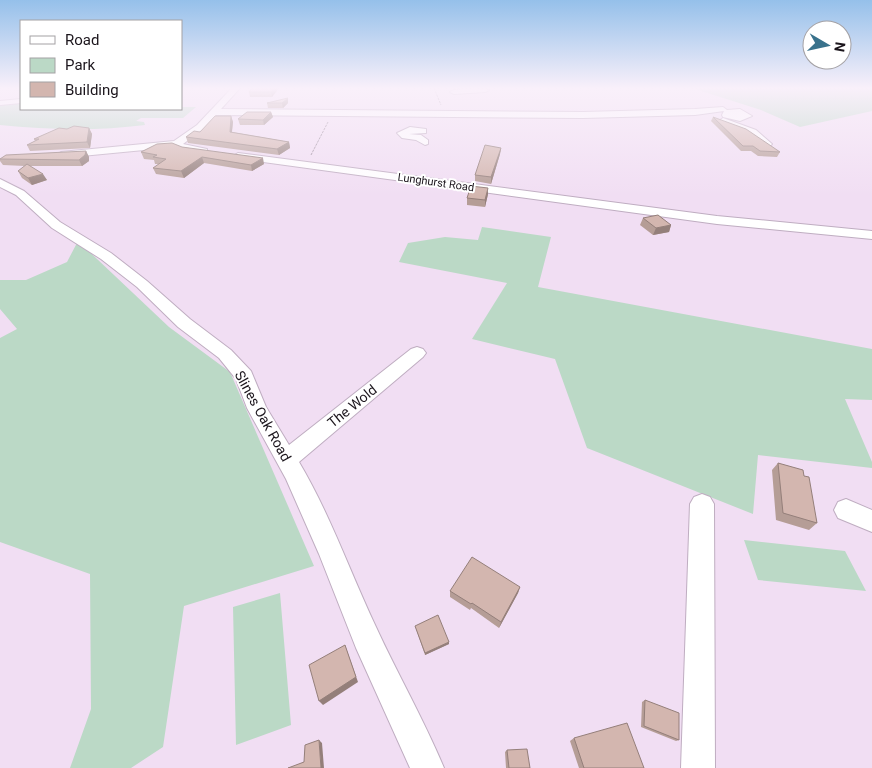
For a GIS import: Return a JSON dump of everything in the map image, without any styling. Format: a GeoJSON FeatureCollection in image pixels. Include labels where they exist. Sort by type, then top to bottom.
{"type":"FeatureCollection","features":[{"type":"Feature","properties":{"kind":"street"},"geometry":{"type":"LineString","coordinates":[[177,144],[200,124]]}},
{"type":"Feature","properties":{"kind":"street"},"geometry":{"type":"LineString","coordinates":[[422,137],[427,124]]}},
{"type":"Feature","properties":{"kind":"street"},"geometry":{"type":"LineString","coordinates":[[730,124],[748,130],[767,144]]}},
{"type":"Feature","properties":{"kind":"street","name":"Lunghurst Road"},"geometry":{"type":"LineString","coordinates":[[48,155],[177,144],[184,148],[223,154],[717,220],[872,235]]}},
{"type":"Feature","properties":{"kind":"street","name":"Slines Oak Road"},"geometry":{"type":"LineString","coordinates":[[0,182],[20,193],[56,225],[106,256],[142,284],[184,323],[225,354],[244,376],[257,408],[287,459],[331,552],[366,638],[410,728],[427,768]]}},
{"type":"Feature","properties":{"kind":"street","name":"The Wold"},"geometry":{"type":"LineString","coordinates":[[287,459],[417,353]]}},
{"type":"Feature","properties":{"kind":"street"},"geometry":{"type":"LineString","coordinates":[[698,768],[702,504]]}},
{"type":"Feature","properties":{"kind":"street"},"geometry":{"type":"LineString","coordinates":[[846,510],[872,521]]}},
{"type":"Feature","properties":{"kind":"path"},"geometry":{"type":"LineString","coordinates":[[307,164],[328,124]]}},
{"type":"Feature","properties":{"kind":"green space"},"geometry":{"type":"Polygon","coordinates":[[[145,124],[145,125],[73,129],[0,125],[145,124]]]}},
{"type":"Feature","properties":{"kind":"green space"},"geometry":{"type":"Polygon","coordinates":[[[793,124],[814,124],[800,127],[793,124]]]}},
{"type":"Feature","properties":{"kind":"green space"},"geometry":{"type":"Polygon","coordinates":[[[482,227],[551,237],[538,287],[872,349],[872,400],[845,399],[872,462],[872,468],[758,455],[753,514],[587,448],[555,359],[472,339],[507,283],[399,262],[408,243],[445,237],[478,240],[482,227]]]}},
{"type":"Feature","properties":{"kind":"green space"},"geometry":{"type":"Polygon","coordinates":[[[78,241],[169,327],[230,372],[314,566],[184,606],[163,747],[131,768],[70,768],[91,709],[90,574],[0,542],[0,338],[17,329],[0,309],[0,280],[26,280],[67,262],[78,241]]]}},
{"type":"Feature","properties":{"kind":"green space"},"geometry":{"type":"Polygon","coordinates":[[[744,540],[845,551],[866,591],[758,580],[744,540]]]}},
{"type":"Feature","properties":{"kind":"green space"},"geometry":{"type":"Polygon","coordinates":[[[280,593],[291,725],[236,745],[233,607],[280,593]]]}},
{"type":"Feature","properties":{"kind":"building"},"geometry":{"type":"Polygon","coordinates":[[[208,124],[231,124],[230,132],[289,142],[277,149],[186,137],[194,131],[200,132],[208,124]]]}},
{"type":"Feature","properties":{"kind":"building"},"geometry":{"type":"Polygon","coordinates":[[[720,124],[732,124],[746,129],[780,152],[760,151],[753,146],[743,146],[720,124]]]}},
{"type":"Feature","properties":{"kind":"building"},"geometry":{"type":"Polygon","coordinates":[[[74,126],[89,128],[87,142],[27,145],[39,139],[34,139],[59,128],[67,129],[74,126]]]}},
{"type":"Feature","properties":{"kind":"building"},"geometry":{"type":"Polygon","coordinates":[[[172,143],[182,147],[263,158],[251,165],[202,157],[181,171],[153,168],[166,159],[153,157],[157,155],[141,152],[157,144],[172,143]]]}},
{"type":"Feature","properties":{"kind":"building"},"geometry":{"type":"Polygon","coordinates":[[[485,145],[501,148],[491,177],[475,175],[485,145]]]}},
{"type":"Feature","properties":{"kind":"building"},"geometry":{"type":"Polygon","coordinates":[[[86,151],[85,155],[79,160],[0,159],[6,155],[86,151]]]}},
{"type":"Feature","properties":{"kind":"building"},"geometry":{"type":"Polygon","coordinates":[[[27,164],[43,174],[28,178],[18,171],[27,164]]]}},
{"type":"Feature","properties":{"kind":"building"},"geometry":{"type":"Polygon","coordinates":[[[471,186],[488,188],[485,200],[467,198],[471,186]]]}},
{"type":"Feature","properties":{"kind":"building"},"geometry":{"type":"Polygon","coordinates":[[[658,215],[671,225],[656,228],[643,218],[658,215]]]}},
{"type":"Feature","properties":{"kind":"building"},"geometry":{"type":"Polygon","coordinates":[[[778,463],[803,470],[804,476],[809,477],[817,523],[783,513],[778,463]]]}},
{"type":"Feature","properties":{"kind":"building"},"geometry":{"type":"Polygon","coordinates":[[[472,557],[520,587],[501,622],[450,591],[472,557]]]}},
{"type":"Feature","properties":{"kind":"building"},"geometry":{"type":"Polygon","coordinates":[[[438,615],[449,642],[425,653],[415,626],[438,615]]]}},
{"type":"Feature","properties":{"kind":"building"},"geometry":{"type":"Polygon","coordinates":[[[345,645],[356,677],[319,701],[309,665],[345,645]]]}},
{"type":"Feature","properties":{"kind":"building"},"geometry":{"type":"Polygon","coordinates":[[[645,700],[679,713],[679,740],[644,726],[645,700]]]}},
{"type":"Feature","properties":{"kind":"building"},"geometry":{"type":"Polygon","coordinates":[[[627,723],[644,768],[584,768],[574,738],[627,723]]]}},
{"type":"Feature","properties":{"kind":"building"},"geometry":{"type":"Polygon","coordinates":[[[319,740],[321,768],[288,768],[304,762],[305,745],[319,740]]]}},
{"type":"Feature","properties":{"kind":"building"},"geometry":{"type":"Polygon","coordinates":[[[527,749],[530,768],[509,768],[507,750],[527,749]]]}}]}
